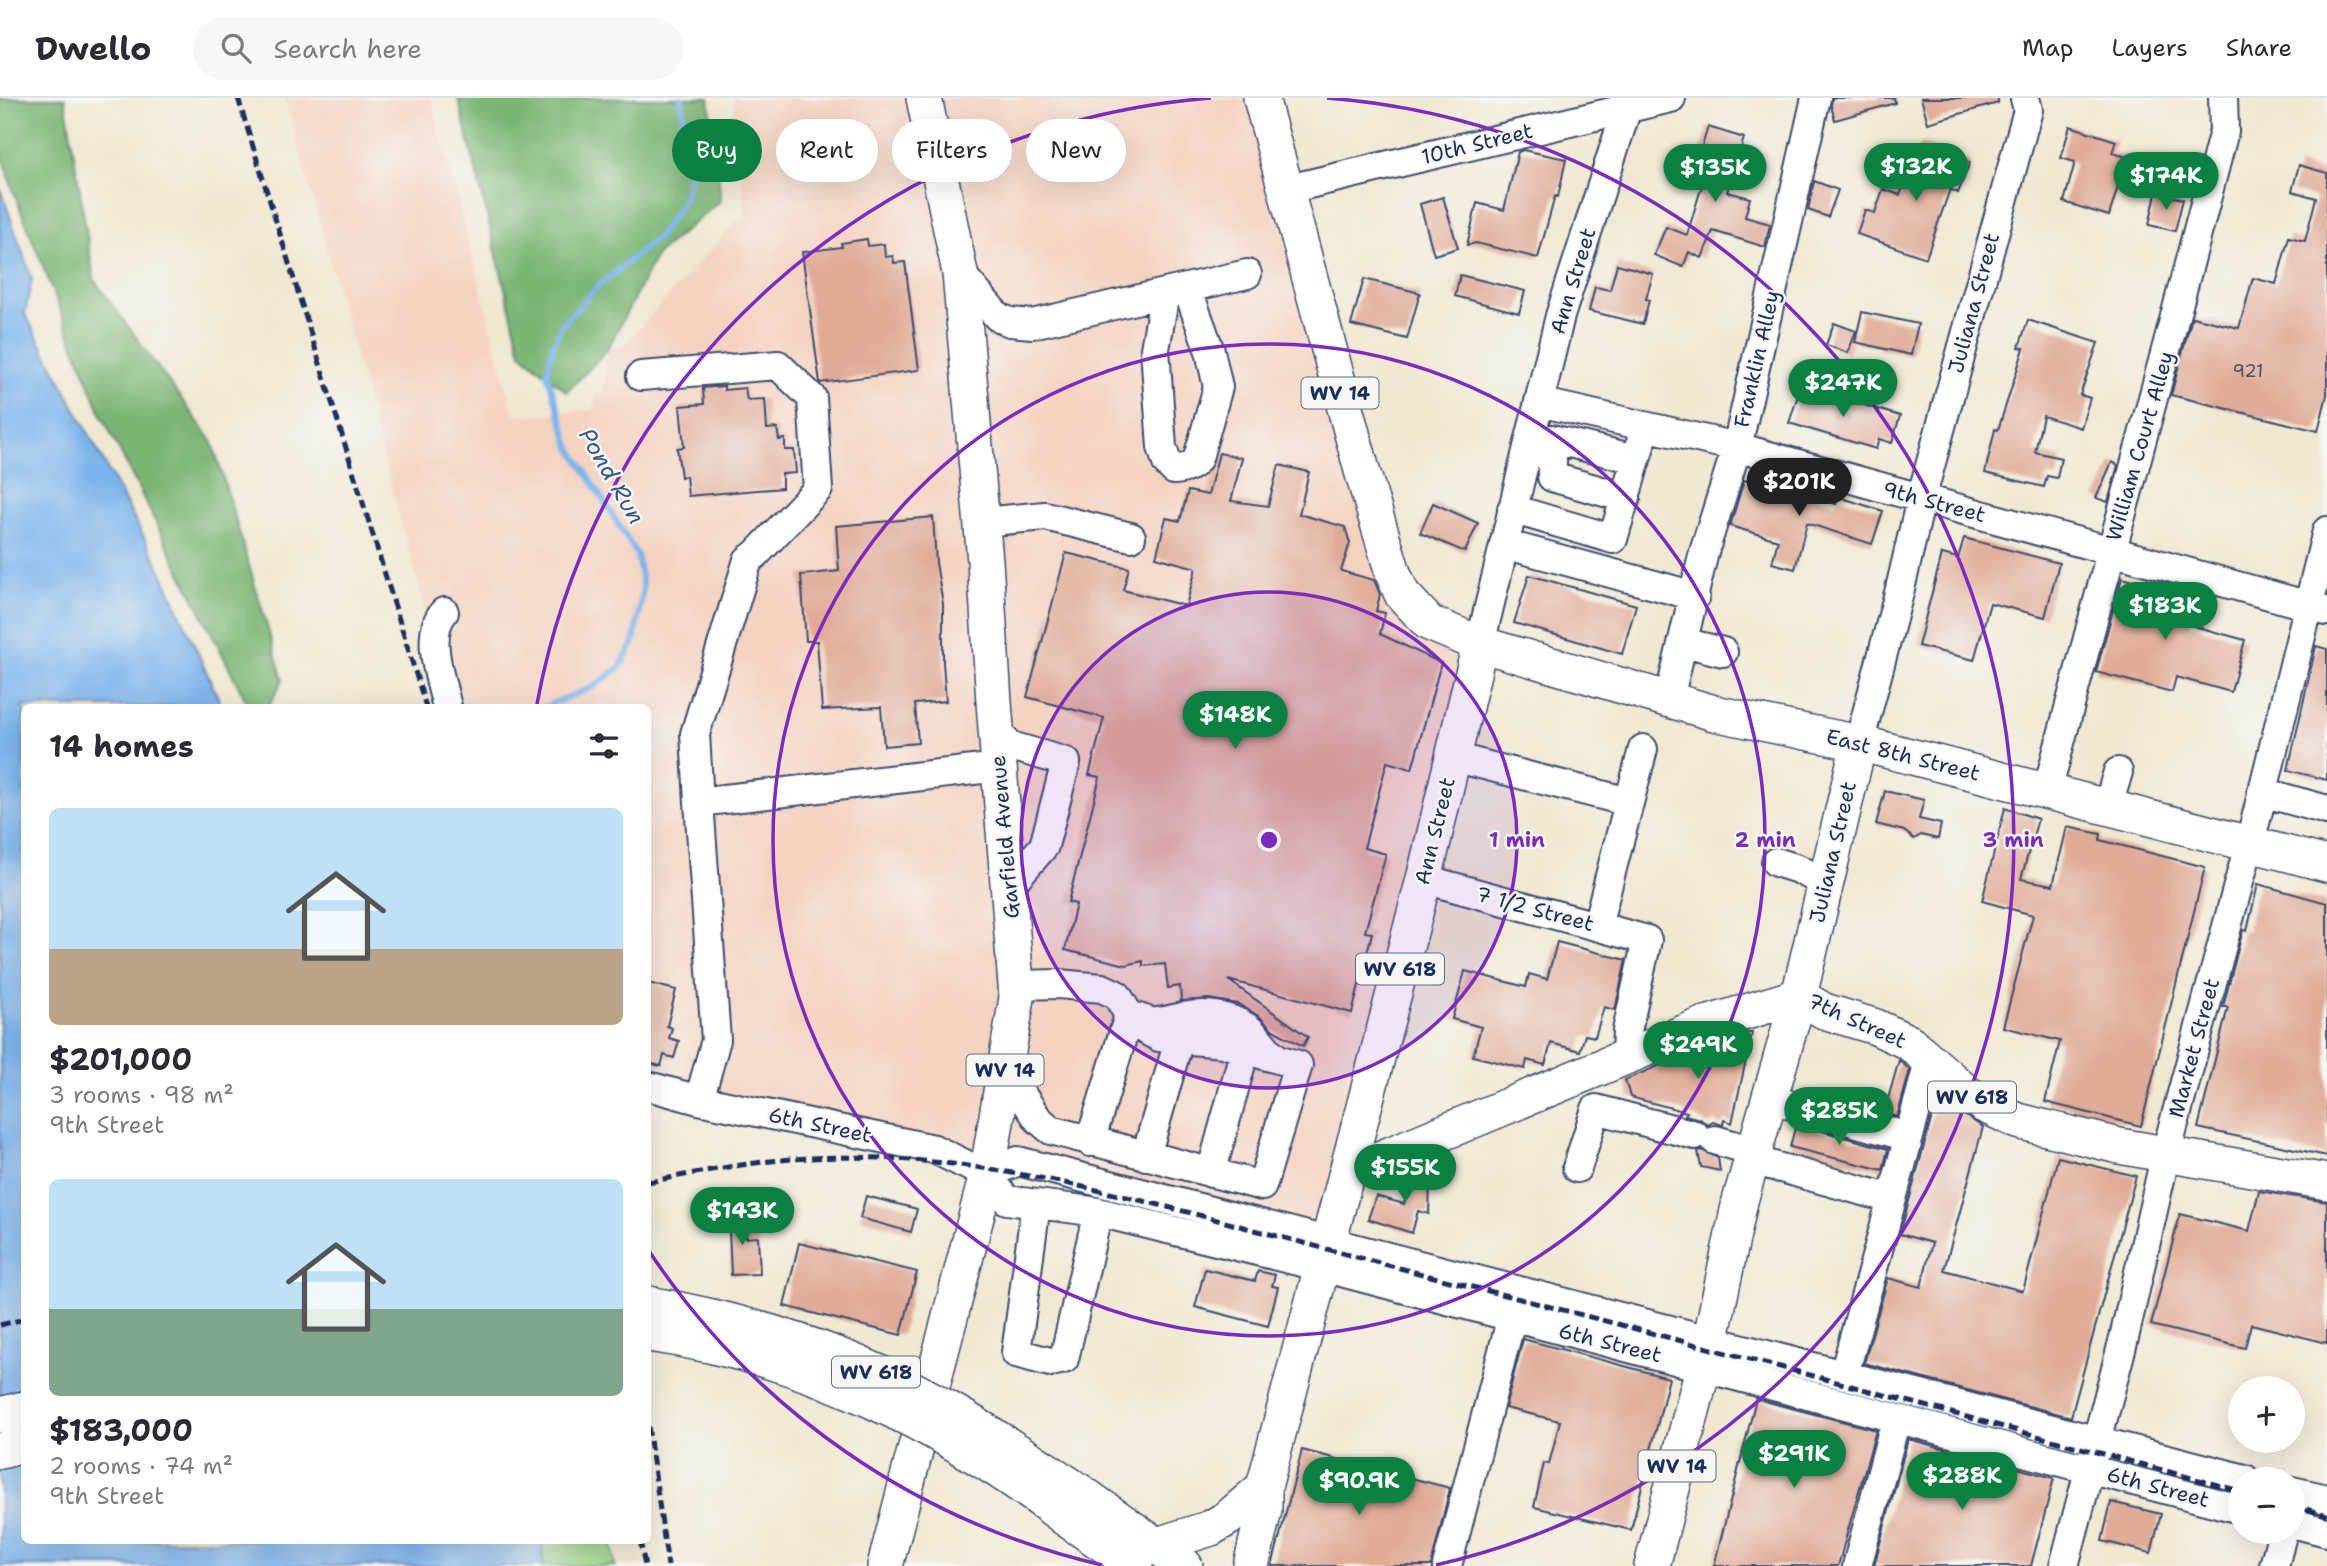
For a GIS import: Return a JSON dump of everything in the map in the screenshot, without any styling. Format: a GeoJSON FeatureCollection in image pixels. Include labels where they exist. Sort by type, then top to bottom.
{"type":"FeatureCollection","features":[{"type":"Feature","properties":{"kind":"main road","name":"Garfield Avenue"},"geometry":{"type":"LineString","coordinates":[[885,1566],[987,1175],[1017,998],[982,522],[960,273],[924,98]]}},
{"type":"Feature","properties":{"kind":"main road","name":"WV 14"},"geometry":{"type":"LineString","coordinates":[[1261,98],[1363,474],[1402,594],[1429,623],[1480,644]]}},
{"type":"Feature","properties":{"kind":"main road","name":"East 8th Street"},"geometry":{"type":"LineString","coordinates":[[1480,644],[1714,713],[1859,743],[2327,864]]}},
{"type":"Feature","properties":{"kind":"main road","name":"Ann Street"},"geometry":{"type":"LineString","coordinates":[[1251,1566],[1264,1510],[1264,1487],[1424,879],[1480,644]]}},
{"type":"Feature","properties":{"kind":"main road"},"geometry":{"type":"LineString","coordinates":[[1467,698],[1494,672],[1522,657]]}},
{"type":"Feature","properties":{"kind":"main road","name":"Juliana Street"},"geometry":{"type":"LineString","coordinates":[[1652,1566],[1707,1353],[1740,1200],[1799,996],[1859,743]]}},
{"type":"Feature","properties":{"kind":"main road","name":"7th Street"},"geometry":{"type":"LineString","coordinates":[[1348,1171],[1703,1025],[1799,996],[1824,1011],[1894,1034],[1930,1059],[1976,1100],[2018,1121],[2119,1146],[2327,1182]]}},
{"type":"Feature","properties":{"kind":"main road","name":"WV 618"},"geometry":{"type":"LineString","coordinates":[[651,1305],[735,1321],[848,1359],[972,1424],[1073,1505],[1159,1559],[1228,1518],[1264,1487]]}},
{"type":"Feature","properties":{"kind":"main road","name":"WV 618"},"geometry":{"type":"LineString","coordinates":[[651,1334],[702,1342],[746,1354],[853,1392],[906,1416],[1019,1483],[1073,1505]]}},
{"type":"Feature","properties":{"kind":"main road"},"geometry":{"type":"LineString","coordinates":[[0,1415],[21,1410]]}},
{"type":"Feature","properties":{"kind":"main road"},"geometry":{"type":"LineString","coordinates":[[0,1451],[21,1446]]}},
{"type":"Feature","properties":{"kind":"street","name":"10th Street"},"geometry":{"type":"LineString","coordinates":[[1284,190],[1626,103],[1671,98]]}},
{"type":"Feature","properties":{"kind":"street","name":"Franklin Alley"},"geometry":{"type":"LineString","coordinates":[[1669,699],[1704,552],[1737,447],[1816,98]]}},
{"type":"Feature","properties":{"kind":"street","name":"Juliana Street"},"geometry":{"type":"LineString","coordinates":[[1859,743],[1900,589],[1920,499],[2028,110],[2025,98]]}},
{"type":"Feature","properties":{"kind":"street","name":"William Court Alley"},"geometry":{"type":"LineString","coordinates":[[2047,792],[2224,131],[2223,98]]}},
{"type":"Feature","properties":{"kind":"street","name":"Ann Street"},"geometry":{"type":"LineString","coordinates":[[1480,644],[1560,316],[1626,103]]}},
{"type":"Feature","properties":{"kind":"street"},"geometry":{"type":"LineString","coordinates":[[960,273],[998,317],[1010,322],[1032,324],[1247,274]]}},
{"type":"Feature","properties":{"kind":"street"},"geometry":{"type":"LineString","coordinates":[[1176,290],[1213,360],[1218,387],[1198,458],[1195,463],[1174,470],[1167,463],[1161,447],[1155,349],[1176,290]]}},
{"type":"Feature","properties":{"kind":"street"},"geometry":{"type":"LineString","coordinates":[[642,376],[778,365],[812,398],[818,489],[757,554],[748,560],[695,734],[716,1040],[699,1100]]}},
{"type":"Feature","properties":{"kind":"street","name":"9th Street"},"geometry":{"type":"LineString","coordinates":[[1539,402],[1737,447],[2317,608]]}},
{"type":"Feature","properties":{"kind":"street"},"geometry":{"type":"LineString","coordinates":[[1512,509],[1613,539],[1645,428]]}},
{"type":"Feature","properties":{"kind":"street"},"geometry":{"type":"LineString","coordinates":[[1626,498],[1552,477],[1552,439],[1636,459]]}},
{"type":"Feature","properties":{"kind":"street"},"geometry":{"type":"LineString","coordinates":[[982,522],[1045,516],[1131,537]]}},
{"type":"Feature","properties":{"kind":"street","name":"Market Street"},"geometry":{"type":"LineString","coordinates":[[2064,1566],[2124,1338],[2166,1153],[2262,792],[2317,608],[2327,530]]}},
{"type":"Feature","properties":{"kind":"street"},"geometry":{"type":"LineString","coordinates":[[1504,544],[1695,596]]}},
{"type":"Feature","properties":{"kind":"street"},"geometry":{"type":"LineString","coordinates":[[444,612],[435,627],[434,642],[446,704]]}},
{"type":"Feature","properties":{"kind":"street"},"geometry":{"type":"LineString","coordinates":[[1683,642],[1723,652]]}},
{"type":"Feature","properties":{"kind":"street"},"geometry":{"type":"LineString","coordinates":[[996,731],[1011,746],[1066,762],[1044,846],[1016,878],[1009,892]]}},
{"type":"Feature","properties":{"kind":"street"},"geometry":{"type":"LineString","coordinates":[[1597,926],[1643,749]]}},
{"type":"Feature","properties":{"kind":"street"},"geometry":{"type":"LineString","coordinates":[[1453,757],[1629,802]]}},
{"type":"Feature","properties":{"kind":"street"},"geometry":{"type":"LineString","coordinates":[[699,802],[999,768]]}},
{"type":"Feature","properties":{"kind":"street"},"geometry":{"type":"LineString","coordinates":[[2108,808],[2118,772]]}},
{"type":"Feature","properties":{"kind":"street"},"geometry":{"type":"LineString","coordinates":[[2262,792],[2327,810]]}},
{"type":"Feature","properties":{"kind":"street"},"geometry":{"type":"LineString","coordinates":[[1776,862],[1826,883]]}},
{"type":"Feature","properties":{"kind":"street","name":"7 1/2 Street"},"geometry":{"type":"LineString","coordinates":[[1424,879],[1647,940],[1627,1031],[1626,1057]]}},
{"type":"Feature","properties":{"kind":"street"},"geometry":{"type":"LineString","coordinates":[[1005,1070],[1038,1119],[1051,1130],[1262,1186],[1298,1065],[1223,1043],[1159,1037],[1140,1027],[1117,995],[1102,988],[1059,984],[1017,985]]}},
{"type":"Feature","properties":{"kind":"street"},"geometry":{"type":"LineString","coordinates":[[1129,1015],[1151,1022],[1198,1014],[1230,1020],[1255,1033],[1268,1052],[1279,1060]]}},
{"type":"Feature","properties":{"kind":"street"},"geometry":{"type":"LineString","coordinates":[[1078,1138],[1129,1015]]}},
{"type":"Feature","properties":{"kind":"street"},"geometry":{"type":"LineString","coordinates":[[1146,1156],[1179,1040]]}},
{"type":"Feature","properties":{"kind":"street"},"geometry":{"type":"LineString","coordinates":[[1211,1172],[1245,1049]]}},
{"type":"Feature","properties":{"kind":"street"},"geometry":{"type":"LineString","coordinates":[[1843,1375],[1930,1059]]}},
{"type":"Feature","properties":{"kind":"street"},"geometry":{"type":"LineString","coordinates":[[1577,1168],[1596,1109],[1583,1075]]}},
{"type":"Feature","properties":{"kind":"street","name":"6th Street"},"geometry":{"type":"LineString","coordinates":[[651,1087],[699,1100],[934,1149],[987,1175],[1006,1200],[1098,1212],[1518,1290],[1896,1419],[2094,1456],[2228,1476]]}},
{"type":"Feature","properties":{"kind":"street"},"geometry":{"type":"LineString","coordinates":[[1769,1099],[1909,1137]]}},
{"type":"Feature","properties":{"kind":"street"},"geometry":{"type":"LineString","coordinates":[[1596,1109],[1705,1138],[1892,1199]]}},
{"type":"Feature","properties":{"kind":"street","name":"6th Street"},"geometry":{"type":"LineString","coordinates":[[987,1175],[1018,1161],[1169,1198],[1511,1318],[1843,1375],[2094,1456],[2228,1505]]}},
{"type":"Feature","properties":{"kind":"street"},"geometry":{"type":"LineString","coordinates":[[1169,1198],[1177,1164]]}},
{"type":"Feature","properties":{"kind":"street"},"geometry":{"type":"LineString","coordinates":[[1036,1204],[1016,1353],[1050,1362],[1064,1359],[1098,1212]]}},
{"type":"Feature","properties":{"kind":"street"},"geometry":{"type":"LineString","coordinates":[[1447,1566],[1518,1290]]}},
{"type":"Feature","properties":{"kind":"street"},"geometry":{"type":"LineString","coordinates":[[1857,1566],[1896,1419]]}},
{"type":"Feature","properties":{"kind":"street"},"geometry":{"type":"LineString","coordinates":[[2305,1493],[2327,1499]]}},
{"type":"Feature","properties":{"kind":"street"},"geometry":{"type":"LineString","coordinates":[[2305,1526],[2327,1532]]}},
{"type":"Feature","properties":{"kind":"street"},"geometry":{"type":"LineString","coordinates":[[2274,1566],[2280,1544]]}},
{"type":"Feature","properties":{"kind":"shaded area"},"geometry":{"type":"Polygon","coordinates":[[[285,98],[431,98],[514,415],[594,410],[596,396],[603,394],[607,350],[622,347],[737,221],[746,219],[742,182],[762,182],[762,119],[735,119],[733,98],[1261,98],[1393,573],[1480,644],[1329,1240],[1018,1161],[987,1175],[651,1087],[651,704],[446,704],[434,642],[285,98]]]}},
{"type":"Feature","properties":{"kind":"green space"},"geometry":{"type":"Polygon","coordinates":[[[0,98],[65,98],[94,280],[212,441],[283,680],[270,704],[247,704],[102,416],[0,151],[0,98]]]}},
{"type":"Feature","properties":{"kind":"green space"},"geometry":{"type":"Polygon","coordinates":[[[458,98],[709,98],[711,119],[672,119],[672,182],[719,182],[721,200],[657,254],[607,350],[567,392],[521,353],[458,98]]]}},
{"type":"Feature","properties":{"kind":"green space"},"geometry":{"type":"Polygon","coordinates":[[[543,1544],[612,1544],[615,1566],[544,1566],[543,1544]]]}},
{"type":"Feature","properties":{"kind":"water"},"geometry":{"type":"Polygon","coordinates":[[[0,188],[32,279],[25,314],[157,562],[219,700],[218,704],[21,704],[21,1544],[543,1544],[544,1566],[0,1566],[0,188]]]}},
{"type":"Feature","properties":{"kind":"building"},"geometry":{"type":"Polygon","coordinates":[[[1832,98],[1894,98],[1895,103],[1835,120],[1832,98]]]}},
{"type":"Feature","properties":{"kind":"building"},"geometry":{"type":"Polygon","coordinates":[[[1921,98],[1998,98],[1998,103],[1928,123],[1921,98]]]}},
{"type":"Feature","properties":{"kind":"building"},"geometry":{"type":"Polygon","coordinates":[[[2070,126],[2116,141],[2112,153],[2127,157],[2109,216],[2064,202],[2075,162],[2061,158],[2070,126]]]}},
{"type":"Feature","properties":{"kind":"building"},"geometry":{"type":"Polygon","coordinates":[[[1708,127],[1744,138],[1727,192],[1750,198],[1745,217],[1770,224],[1765,247],[1713,231],[1702,258],[1689,252],[1683,267],[1654,255],[1666,227],[1687,235],[1706,172],[1695,168],[1708,127]]]}},
{"type":"Feature","properties":{"kind":"building"},"geometry":{"type":"Polygon","coordinates":[[[1920,143],[1970,162],[1958,193],[1950,189],[1926,258],[1857,234],[1865,210],[1875,213],[1883,189],[1900,195],[1920,143]]]}},
{"type":"Feature","properties":{"kind":"building"},"geometry":{"type":"Polygon","coordinates":[[[1523,150],[1566,159],[1558,197],[1555,196],[1538,258],[1476,243],[1467,245],[1477,203],[1504,210],[1518,152],[1523,150]]]}},
{"type":"Feature","properties":{"kind":"building"},"geometry":{"type":"Polygon","coordinates":[[[2299,165],[2327,173],[2327,395],[2318,431],[2171,395],[2192,317],[2239,328],[2253,278],[2276,284],[2289,237],[2305,241],[2316,198],[2292,191],[2299,165]]]}},
{"type":"Feature","properties":{"kind":"building"},"geometry":{"type":"Polygon","coordinates":[[[1814,181],[1838,190],[1828,217],[1808,210],[1814,181]]]}},
{"type":"Feature","properties":{"kind":"building"},"geometry":{"type":"Polygon","coordinates":[[[2156,193],[2183,199],[2175,231],[2149,225],[2156,193]]]}},
{"type":"Feature","properties":{"kind":"building"},"geometry":{"type":"Polygon","coordinates":[[[1443,197],[1458,248],[1434,255],[1420,204],[1443,197]]]}},
{"type":"Feature","properties":{"kind":"building"},"geometry":{"type":"Polygon","coordinates":[[[867,239],[868,246],[884,244],[885,257],[893,256],[894,263],[905,262],[919,370],[820,383],[802,252],[842,247],[841,243],[867,239]]]}},
{"type":"Feature","properties":{"kind":"building"},"geometry":{"type":"Polygon","coordinates":[[[1617,264],[1653,274],[1643,324],[1589,311],[1595,287],[1610,290],[1617,264]]]}},
{"type":"Feature","properties":{"kind":"building"},"geometry":{"type":"Polygon","coordinates":[[[1460,275],[1525,291],[1519,313],[1455,296],[1460,275]]]}},
{"type":"Feature","properties":{"kind":"building"},"geometry":{"type":"Polygon","coordinates":[[[1364,279],[1420,293],[1407,339],[1351,325],[1364,279]]]}},
{"type":"Feature","properties":{"kind":"building"},"geometry":{"type":"Polygon","coordinates":[[[1862,312],[1918,324],[1911,355],[1855,342],[1862,312]]]}},
{"type":"Feature","properties":{"kind":"building"},"geometry":{"type":"Polygon","coordinates":[[[2028,320],[2098,343],[2080,395],[2090,398],[2081,428],[2043,416],[2035,452],[2061,458],[2057,478],[2047,476],[2044,487],[1985,473],[1995,429],[1998,430],[2024,348],[2019,347],[2028,320]]]}},
{"type":"Feature","properties":{"kind":"building"},"geometry":{"type":"Polygon","coordinates":[[[1834,323],[1856,331],[1848,353],[1826,345],[1834,323]]]}},
{"type":"Feature","properties":{"kind":"building"},"geometry":{"type":"Polygon","coordinates":[[[724,386],[724,390],[745,388],[747,400],[765,399],[767,429],[777,428],[779,440],[785,439],[785,450],[794,450],[796,473],[782,474],[782,488],[688,496],[686,476],[681,477],[677,448],[684,447],[680,406],[704,404],[703,388],[724,386]]]}},
{"type":"Feature","properties":{"kind":"building"},"geometry":{"type":"Polygon","coordinates":[[[1801,386],[1900,416],[1892,443],[1879,439],[1876,449],[1789,423],[1801,386]]]}},
{"type":"Feature","properties":{"kind":"building"},"geometry":{"type":"Polygon","coordinates":[[[1219,453],[1242,458],[1231,501],[1268,506],[1279,465],[1309,472],[1299,514],[1345,527],[1350,543],[1341,571],[1374,580],[1380,594],[1376,611],[1385,613],[1380,634],[1441,663],[1412,769],[1387,762],[1364,848],[1386,854],[1365,932],[1372,933],[1352,1013],[1228,980],[1308,1037],[1303,1046],[1273,1030],[1260,1017],[1238,1004],[1209,999],[1181,1001],[1180,986],[1168,988],[1165,964],[1143,966],[1143,961],[1126,965],[1065,950],[1076,904],[1068,902],[1100,777],[1089,775],[1104,718],[1027,697],[1066,553],[1129,568],[1123,590],[1186,606],[1196,568],[1156,557],[1166,518],[1180,521],[1188,491],[1208,495],[1219,453]]]}},
{"type":"Feature","properties":{"kind":"building"},"geometry":{"type":"Polygon","coordinates":[[[2112,462],[2118,465],[2108,502],[2096,498],[2112,462]]]}},
{"type":"Feature","properties":{"kind":"building"},"geometry":{"type":"Polygon","coordinates":[[[1744,480],[1768,488],[1769,484],[1836,504],[1839,497],[1883,511],[1872,544],[1807,523],[1795,569],[1772,563],[1778,540],[1730,526],[1744,480]]]}},
{"type":"Feature","properties":{"kind":"building"},"geometry":{"type":"Polygon","coordinates":[[[1433,503],[1478,523],[1465,552],[1420,533],[1433,503]]]}},
{"type":"Feature","properties":{"kind":"building"},"geometry":{"type":"Polygon","coordinates":[[[933,517],[936,563],[943,604],[946,701],[915,704],[918,743],[884,746],[881,707],[822,710],[817,641],[806,641],[801,575],[839,571],[836,526],[933,517]]]}},
{"type":"Feature","properties":{"kind":"building"},"geometry":{"type":"Polygon","coordinates":[[[1964,538],[2059,563],[2045,617],[1990,603],[1974,660],[1918,646],[1942,554],[1958,558],[1964,538]]]}},
{"type":"Feature","properties":{"kind":"building"},"geometry":{"type":"Polygon","coordinates":[[[1529,575],[1636,605],[1622,654],[1514,623],[1529,575]]]}},
{"type":"Feature","properties":{"kind":"building"},"geometry":{"type":"Polygon","coordinates":[[[2122,578],[2197,598],[2190,625],[2245,640],[2231,692],[2176,677],[2172,692],[2096,672],[2122,578]]]}},
{"type":"Feature","properties":{"kind":"building"},"geometry":{"type":"Polygon","coordinates":[[[2316,646],[2327,649],[2327,780],[2288,770],[2316,646]]]}},
{"type":"Feature","properties":{"kind":"building"},"geometry":{"type":"Polygon","coordinates":[[[1885,791],[1924,800],[1919,819],[1941,824],[1938,839],[1921,835],[1914,839],[1904,831],[1876,824],[1885,791]]]}},
{"type":"Feature","properties":{"kind":"building"},"geometry":{"type":"Polygon","coordinates":[[[2005,808],[2038,819],[2021,879],[2053,885],[2067,827],[2101,834],[2100,840],[2205,867],[2141,1126],[2045,1102],[2060,1041],[2003,1027],[2033,915],[1982,901],[2005,808]]]}},
{"type":"Feature","properties":{"kind":"building"},"geometry":{"type":"Polygon","coordinates":[[[2258,884],[2327,903],[2327,1156],[2198,1128],[2228,1007],[2223,1007],[2243,930],[2247,931],[2258,884]]]}},
{"type":"Feature","properties":{"kind":"building"},"geometry":{"type":"Polygon","coordinates":[[[1557,942],[1626,960],[1615,1010],[1604,1007],[1595,1037],[1585,1035],[1580,1051],[1551,1043],[1545,1065],[1527,1060],[1525,1069],[1473,1056],[1481,1027],[1452,1019],[1465,971],[1526,987],[1529,974],[1547,979],[1557,942]]]}},
{"type":"Feature","properties":{"kind":"building"},"geometry":{"type":"Polygon","coordinates":[[[651,984],[676,990],[667,1026],[672,1028],[669,1038],[679,1041],[674,1058],[664,1055],[661,1066],[651,1064],[651,984]]]}},
{"type":"Feature","properties":{"kind":"building"},"geometry":{"type":"Polygon","coordinates":[[[1752,1033],[1732,1123],[1724,1120],[1723,1125],[1713,1122],[1708,1125],[1700,1119],[1685,1115],[1687,1112],[1630,1097],[1625,1080],[1710,1044],[1752,1033]]]}},
{"type":"Feature","properties":{"kind":"building"},"geometry":{"type":"Polygon","coordinates":[[[1899,1060],[1910,1070],[1897,1117],[1884,1113],[1899,1060]]]}},
{"type":"Feature","properties":{"kind":"building"},"geometry":{"type":"Polygon","coordinates":[[[1938,1094],[1956,1110],[1983,1127],[1944,1270],[2023,1291],[2058,1157],[2136,1176],[2071,1417],[1864,1363],[1888,1278],[1921,1287],[1932,1243],[1900,1234],[1938,1094]]]}},
{"type":"Feature","properties":{"kind":"building"},"geometry":{"type":"Polygon","coordinates":[[[1796,1124],[1888,1149],[1883,1170],[1790,1147],[1796,1124]]]}},
{"type":"Feature","properties":{"kind":"building"},"geometry":{"type":"Polygon","coordinates":[[[1702,1150],[1718,1158],[1720,1171],[1701,1167],[1698,1151],[1702,1150]]]}},
{"type":"Feature","properties":{"kind":"building"},"geometry":{"type":"Polygon","coordinates":[[[1416,1166],[1430,1171],[1427,1182],[1430,1183],[1429,1214],[1418,1211],[1412,1233],[1368,1219],[1376,1196],[1404,1204],[1416,1166]]]}},
{"type":"Feature","properties":{"kind":"building"},"geometry":{"type":"Polygon","coordinates":[[[2259,1191],[2327,1202],[2327,1343],[2251,1324],[2245,1348],[2151,1325],[2180,1214],[2249,1231],[2259,1191]]]}},
{"type":"Feature","properties":{"kind":"building"},"geometry":{"type":"Polygon","coordinates":[[[866,1196],[917,1209],[911,1232],[860,1218],[866,1196]]]}},
{"type":"Feature","properties":{"kind":"building"},"geometry":{"type":"Polygon","coordinates":[[[728,1208],[745,1213],[746,1238],[758,1237],[760,1274],[731,1275],[728,1208]]]}},
{"type":"Feature","properties":{"kind":"building"},"geometry":{"type":"Polygon","coordinates":[[[799,1243],[917,1272],[901,1335],[784,1306],[799,1243]]]}},
{"type":"Feature","properties":{"kind":"building"},"geometry":{"type":"Polygon","coordinates":[[[1205,1269],[1255,1281],[1258,1271],[1275,1275],[1272,1286],[1278,1287],[1268,1326],[1195,1307],[1205,1269]]]}},
{"type":"Feature","properties":{"kind":"building"},"geometry":{"type":"Polygon","coordinates":[[[1523,1339],[1669,1378],[1631,1530],[1534,1507],[1544,1463],[1549,1464],[1560,1421],[1505,1408],[1523,1339]]]}},
{"type":"Feature","properties":{"kind":"building"},"geometry":{"type":"Polygon","coordinates":[[[1756,1399],[1876,1430],[1838,1566],[1714,1566],[1756,1399]]]}},
{"type":"Feature","properties":{"kind":"building"},"geometry":{"type":"Polygon","coordinates":[[[1908,1439],[2054,1478],[2031,1566],[1874,1566],[1908,1439]]]}},
{"type":"Feature","properties":{"kind":"building"},"geometry":{"type":"Polygon","coordinates":[[[1302,1450],[1450,1488],[1431,1566],[1272,1566],[1302,1450]]]}},
{"type":"Feature","properties":{"kind":"building"},"geometry":{"type":"Polygon","coordinates":[[[2111,1502],[2161,1514],[2151,1553],[2102,1541],[2111,1502]]]}},
{"type":"Feature","properties":{"kind":"waterway","name":"Pond Run"},"geometry":{"type":"LineString","coordinates":[[551,704],[593,687],[619,668],[634,642],[643,588],[637,555],[570,446],[547,373],[553,345],[562,325],[594,290],[659,236],[684,199],[691,171],[681,98]]}},
{"type":"Feature","properties":{"kind":"railway"},"geometry":{"type":"LineString","coordinates":[[238,98],[425,704]]}},
{"type":"Feature","properties":{"kind":"railway"},"geometry":{"type":"LineString","coordinates":[[651,1181],[769,1161],[859,1157],[955,1164],[1050,1180],[1191,1213],[1656,1334],[2228,1488]]}},
{"type":"Feature","properties":{"kind":"railway"},"geometry":{"type":"LineString","coordinates":[[0,1325],[21,1320]]}},
{"type":"Feature","properties":{"kind":"railway"},"geometry":{"type":"LineString","coordinates":[[651,1447],[668,1566]]}},
{"type":"Feature","properties":{"kind":"railway"},"geometry":{"type":"LineString","coordinates":[[2305,1509],[2327,1515]]}},
{"type":"Feature","properties":{"kind":"railway"},"geometry":{"type":"LineString","coordinates":[[641,1544],[645,1566]]}}]}
